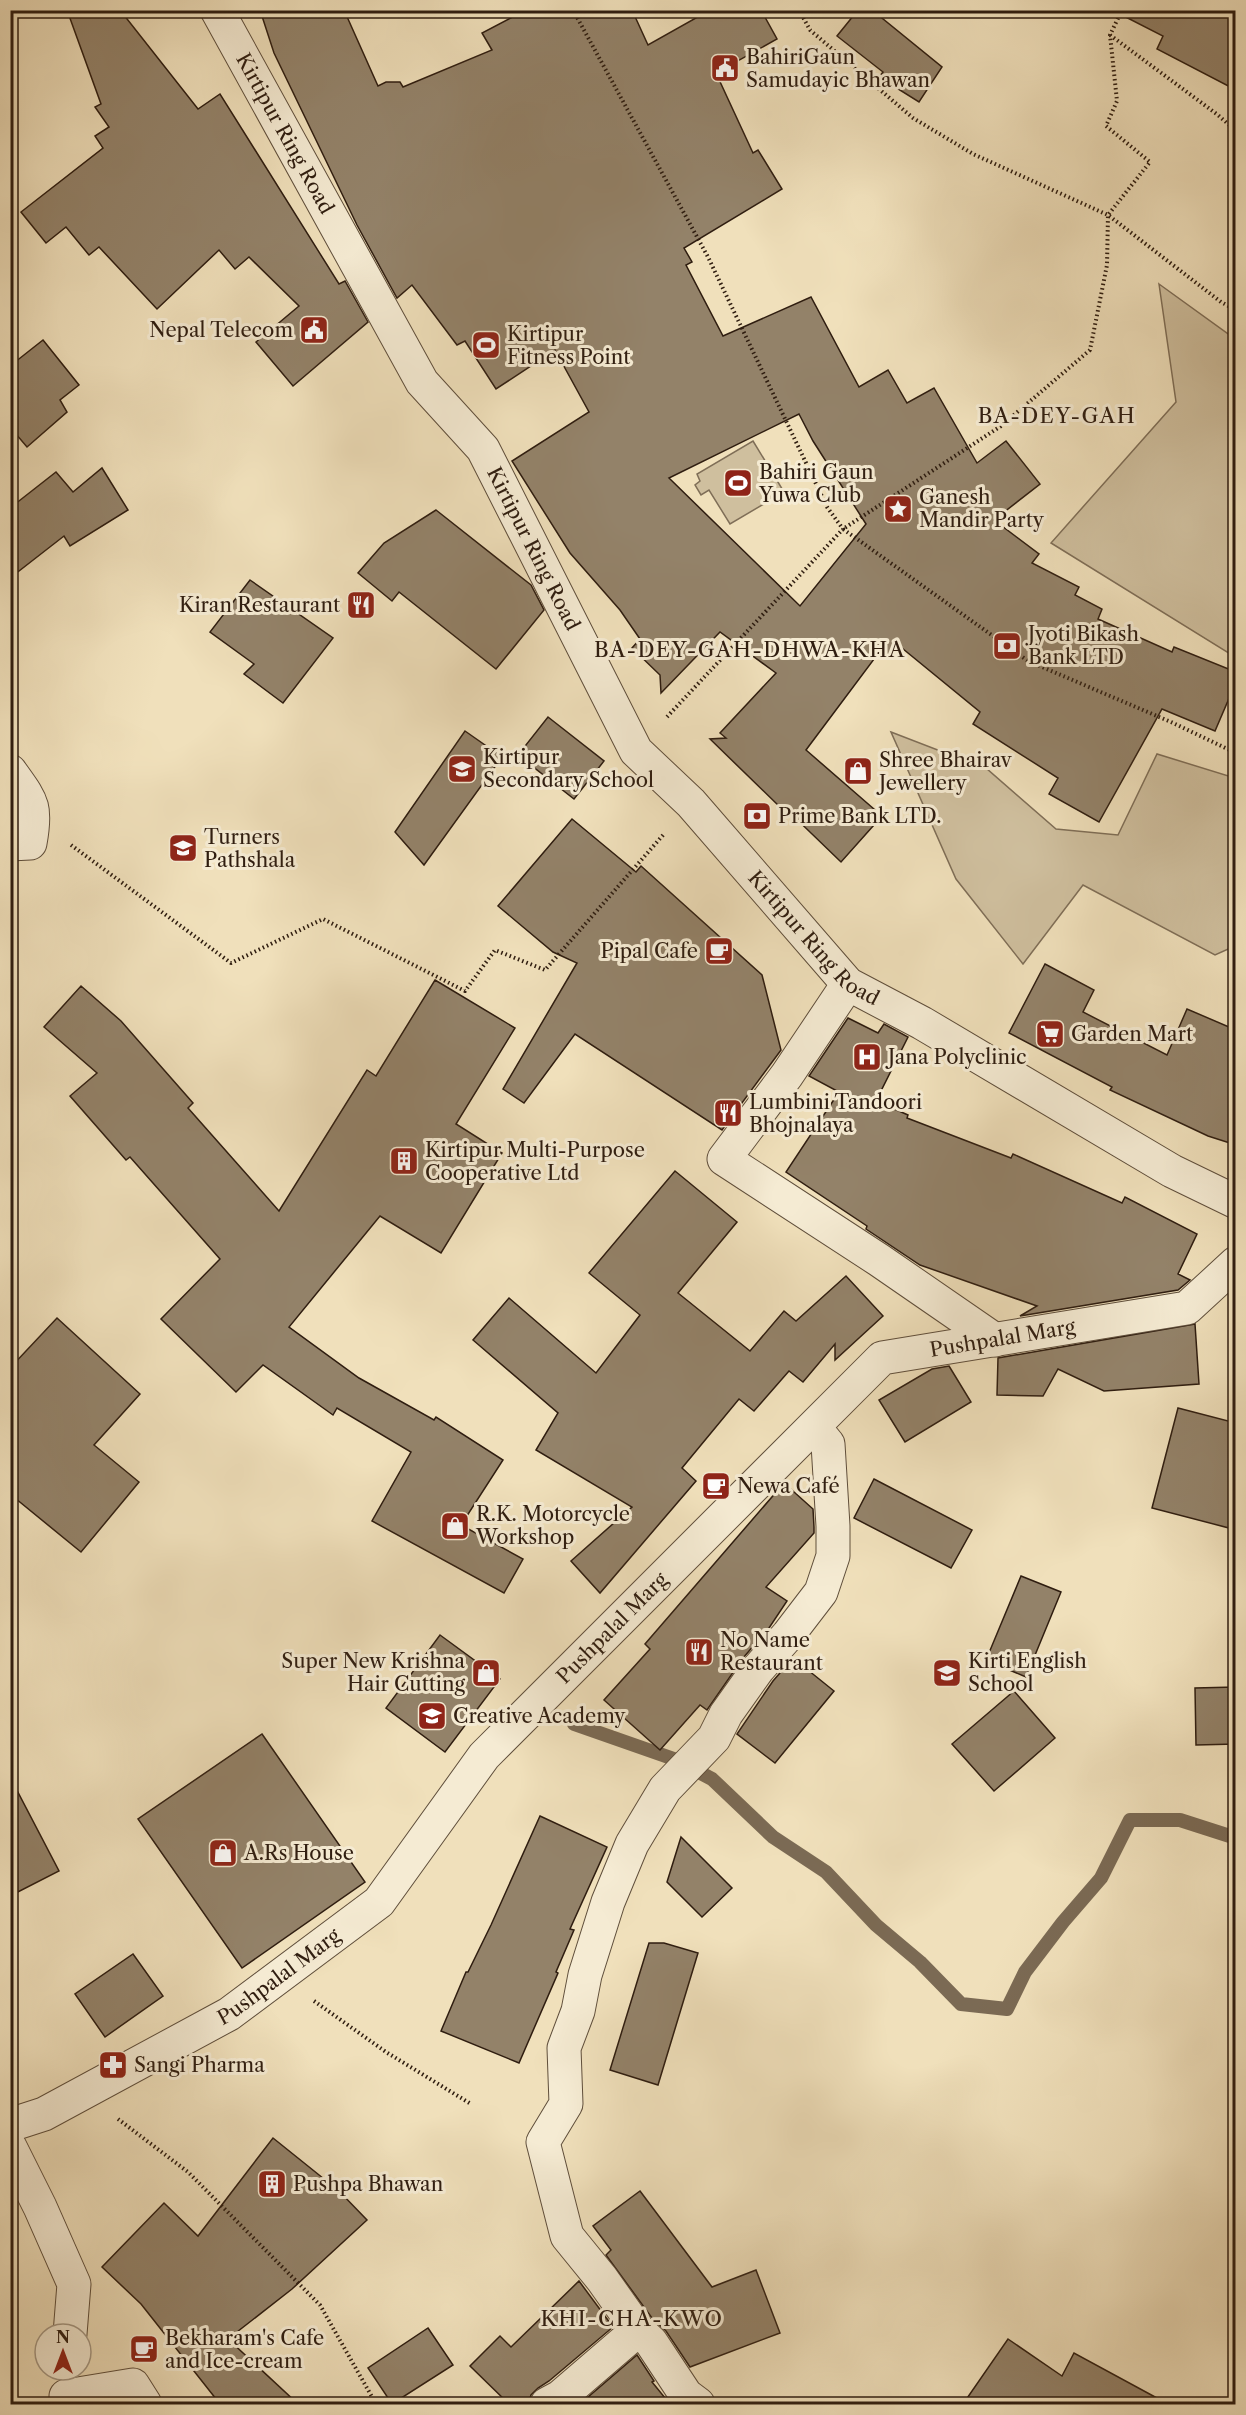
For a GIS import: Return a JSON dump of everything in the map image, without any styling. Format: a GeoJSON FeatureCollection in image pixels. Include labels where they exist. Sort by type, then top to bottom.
{"type":"FeatureCollection","features":[{"type":"Feature","properties":{"kind":"street","name":"Kirtipur Ring Road"},"geometry":{"type":"LineString","coordinates":[[217,10],[422,382],[483,449],[636,751],[691,802],[848,984],[922,1023],[1172,1171],[1236,1202]]}},
{"type":"Feature","properties":{"kind":"street"},"geometry":{"type":"LineString","coordinates":[[10,771],[29,797],[34,818],[30,843],[10,844]]}},
{"type":"Feature","properties":{"kind":"street"},"geometry":{"type":"LineString","coordinates":[[848,984],[787,1075],[724,1159],[879,1260],[995,1340]]}},
{"type":"Feature","properties":{"kind":"street","name":"Pushpalal Marg"},"geometry":{"type":"LineString","coordinates":[[10,2125],[44,2114],[229,2014],[379,1902],[484,1756],[882,1358],[1187,1308],[1236,1263]]}},
{"type":"Feature","properties":{"kind":"street"},"geometry":{"type":"LineString","coordinates":[[698,2404],[686,2395],[651,2342],[638,2330],[602,2279],[567,2236],[543,2142],[566,2104],[564,2048],[578,2010],[585,1975],[608,1902],[632,1844],[665,1789],[714,1738],[726,1714],[758,1669],[821,1592],[833,1556],[833,1526],[828,1444],[814,1427]]}},
{"type":"Feature","properties":{"kind":"street"},"geometry":{"type":"LineString","coordinates":[[10,2147],[74,2284],[71,2322]]}},
{"type":"Feature","properties":{"kind":"street"},"geometry":{"type":"LineString","coordinates":[[548,2404],[560,2397],[638,2330]]}},
{"type":"Feature","properties":{"kind":"street"},"geometry":{"type":"LineString","coordinates":[[63,2390],[133,2385],[145,2404]]}},
{"type":"Feature","properties":{"kind":"path"},"geometry":{"type":"LineString","coordinates":[[573,10],[708,257],[827,507],[843,529],[1028,661],[1171,722],[1236,753]]}},
{"type":"Feature","properties":{"kind":"path"},"geometry":{"type":"LineString","coordinates":[[799,10],[810,30],[914,118],[973,154],[1108,215],[1221,302],[1236,310]]}},
{"type":"Feature","properties":{"kind":"path"},"geometry":{"type":"LineString","coordinates":[[636,751],[843,529],[1001,426],[1090,350],[1107,265],[1108,215],[1150,162],[1106,126],[1117,101],[1110,35],[1122,10]]}},
{"type":"Feature","properties":{"kind":"path"},"geometry":{"type":"LineString","coordinates":[[1110,35],[1218,115],[1236,131]]}},
{"type":"Feature","properties":{"kind":"path"},"geometry":{"type":"LineString","coordinates":[[34,818],[231,963],[323,919],[465,991],[495,950],[545,970],[691,802]]}},
{"type":"Feature","properties":{"kind":"path"},"geometry":{"type":"LineString","coordinates":[[286,1972],[299,1990],[333,2017],[471,2104]]}},
{"type":"Feature","properties":{"kind":"path"},"geometry":{"type":"LineString","coordinates":[[83,2093],[188,2172],[320,2305],[376,2404]]}},
{"type":"Feature","properties":{"kind":"shaded area"},"geometry":{"type":"Polygon","coordinates":[[[1159,284],[1235,339],[1235,657],[1051,543],[1176,402],[1159,284]]]}},
{"type":"Feature","properties":{"kind":"shaded area","name":"Bahiri Gaun Yuwa Club"},"geometry":{"type":"Polygon","coordinates":[[[753,441],[784,492],[730,524],[709,490],[701,495],[695,485],[700,481],[697,474],[753,441]]]}},
{"type":"Feature","properties":{"kind":"shaded area"},"geometry":{"type":"Polygon","coordinates":[[[891,732],[987,769],[1056,829],[1118,835],[1157,754],[1235,778],[1235,946],[1215,955],[1083,885],[1023,964],[956,879],[891,732]]]}},
{"type":"Feature","properties":{"kind":"building"},"geometry":{"type":"Polygon","coordinates":[[[67,10],[120,10],[198,109],[220,94],[339,284],[345,281],[368,322],[293,386],[256,342],[299,306],[249,257],[235,269],[219,250],[157,309],[99,247],[89,255],[66,227],[46,243],[21,212],[103,148],[95,136],[109,127],[95,107],[101,104],[67,10]]]}},
{"type":"Feature","properties":{"kind":"building"},"geometry":{"type":"Polygon","coordinates":[[[260,10],[344,10],[378,86],[386,82],[400,82],[403,87],[492,50],[482,33],[526,10],[632,10],[648,45],[710,10],[761,10],[777,39],[716,73],[753,153],[758,150],[782,189],[684,248],[692,262],[686,265],[723,336],[811,297],[859,387],[888,370],[907,403],[934,388],[977,463],[1006,441],[1040,484],[994,520],[1039,554],[1032,563],[1079,587],[1075,595],[1102,609],[1098,619],[1172,652],[1174,647],[1236,672],[1236,682],[1215,731],[1162,709],[1099,822],[1049,794],[1058,778],[973,724],[980,712],[897,644],[887,657],[880,651],[806,750],[882,816],[841,862],[710,739],[726,738],[720,733],[776,673],[720,632],[661,693],[660,675],[632,648],[640,639],[620,610],[570,553],[512,461],[589,412],[555,350],[496,389],[465,341],[457,345],[412,285],[397,298],[357,225],[274,53],[260,10]],[[799,414],[669,478],[800,606],[866,524],[813,441],[799,414]]]}},
{"type":"Feature","properties":{"kind":"building"},"geometry":{"type":"Polygon","coordinates":[[[858,10],[872,10],[942,67],[919,102],[879,77],[883,72],[837,36],[858,10]]]}},
{"type":"Feature","properties":{"kind":"building"},"geometry":{"type":"Polygon","coordinates":[[[1112,10],[1236,10],[1236,90],[1157,49],[1163,36],[1112,10]]]}},
{"type":"Feature","properties":{"kind":"building"},"geometry":{"type":"Polygon","coordinates":[[[43,340],[79,385],[60,400],[67,412],[27,447],[10,427],[10,366],[43,340]]]}},
{"type":"Feature","properties":{"kind":"building"},"geometry":{"type":"Polygon","coordinates":[[[102,468],[128,510],[70,546],[64,536],[10,578],[10,508],[56,472],[73,492],[102,468]]]}},
{"type":"Feature","properties":{"kind":"building"},"geometry":{"type":"Polygon","coordinates":[[[436,510],[531,585],[544,610],[496,669],[399,592],[392,601],[358,573],[384,543],[436,510]]]}},
{"type":"Feature","properties":{"kind":"building"},"geometry":{"type":"Polygon","coordinates":[[[250,580],[333,638],[283,703],[244,674],[254,664],[210,632],[250,580]]]}},
{"type":"Feature","properties":{"kind":"building"},"geometry":{"type":"Polygon","coordinates":[[[548,717],[604,761],[574,799],[518,755],[548,717]]]}},
{"type":"Feature","properties":{"kind":"building"},"geometry":{"type":"Polygon","coordinates":[[[465,731],[502,757],[424,865],[395,832],[465,731]]]}},
{"type":"Feature","properties":{"kind":"building"},"geometry":{"type":"Polygon","coordinates":[[[572,819],[636,872],[641,866],[762,975],[781,1050],[722,1130],[575,1034],[524,1103],[503,1089],[577,963],[553,952],[498,906],[572,819]]]}},
{"type":"Feature","properties":{"kind":"building"},"geometry":{"type":"Polygon","coordinates":[[[1045,964],[1094,990],[1083,1012],[1167,1055],[1187,1009],[1236,1030],[1236,1145],[1208,1136],[1110,1090],[1112,1087],[1009,1033],[1045,964]]]}},
{"type":"Feature","properties":{"kind":"building"},"geometry":{"type":"Polygon","coordinates":[[[435,980],[515,1028],[456,1124],[502,1153],[441,1253],[380,1216],[289,1327],[359,1378],[434,1420],[436,1417],[503,1460],[461,1525],[523,1559],[504,1593],[372,1521],[411,1452],[337,1408],[333,1415],[263,1365],[236,1392],[161,1319],[220,1259],[130,1157],[126,1160],[70,1096],[97,1073],[44,1027],[81,986],[121,1021],[193,1103],[188,1108],[279,1211],[367,1070],[376,1076],[435,980]]]}},
{"type":"Feature","properties":{"kind":"building"},"geometry":{"type":"Polygon","coordinates":[[[848,1018],[878,1033],[884,1024],[908,1037],[876,1101],[908,1115],[907,1118],[1011,1158],[1013,1154],[1122,1203],[1125,1197],[1197,1234],[1178,1274],[1190,1280],[1178,1290],[1020,1316],[1037,1306],[920,1265],[866,1229],[867,1226],[786,1172],[839,1092],[809,1076],[848,1018]]]}},
{"type":"Feature","properties":{"kind":"building"},"geometry":{"type":"Polygon","coordinates":[[[675,1171],[737,1222],[678,1293],[750,1351],[784,1311],[796,1321],[846,1276],[883,1316],[835,1360],[835,1344],[803,1382],[789,1371],[754,1411],[739,1399],[682,1468],[696,1481],[600,1593],[571,1561],[632,1507],[536,1450],[558,1413],[473,1340],[509,1298],[596,1373],[640,1315],[589,1273],[675,1171]]]}},
{"type":"Feature","properties":{"kind":"building"},"geometry":{"type":"Polygon","coordinates":[[[57,1318],[140,1394],[94,1445],[139,1482],[81,1552],[10,1494],[10,1368],[57,1318]]]}},
{"type":"Feature","properties":{"kind":"building"},"geometry":{"type":"Polygon","coordinates":[[[1195,1324],[1199,1384],[1104,1391],[1058,1369],[1043,1396],[997,1395],[998,1358],[1195,1324]]]}},
{"type":"Feature","properties":{"kind":"building"},"geometry":{"type":"Polygon","coordinates":[[[949,1366],[971,1402],[905,1442],[879,1400],[932,1369],[949,1366]]]}},
{"type":"Feature","properties":{"kind":"building"},"geometry":{"type":"Polygon","coordinates":[[[1178,1408],[1236,1423],[1236,1504],[1229,1528],[1152,1508],[1178,1408]]]}},
{"type":"Feature","properties":{"kind":"building"},"geometry":{"type":"Polygon","coordinates":[[[874,1479],[972,1530],[951,1568],[854,1518],[874,1479]]]}},
{"type":"Feature","properties":{"kind":"building"},"geometry":{"type":"Polygon","coordinates":[[[784,1483],[813,1509],[814,1527],[814,1533],[766,1587],[787,1601],[707,1710],[700,1705],[660,1750],[604,1700],[650,1649],[645,1644],[784,1483]]]}},
{"type":"Feature","properties":{"kind":"building"},"geometry":{"type":"Polygon","coordinates":[[[1021,1576],[1061,1592],[1026,1677],[986,1660],[1021,1576]]]}},
{"type":"Feature","properties":{"kind":"building"},"geometry":{"type":"Polygon","coordinates":[[[440,1635],[500,1679],[445,1752],[386,1708],[440,1635]]]}},
{"type":"Feature","properties":{"kind":"building"},"geometry":{"type":"Polygon","coordinates":[[[793,1658],[834,1691],[775,1763],[737,1734],[773,1681],[793,1658]]]}},
{"type":"Feature","properties":{"kind":"building"},"geometry":{"type":"Polygon","coordinates":[[[1236,1687],[1236,1744],[1196,1745],[1195,1688],[1236,1687]]]}},
{"type":"Feature","properties":{"kind":"building"},"geometry":{"type":"Polygon","coordinates":[[[1014,1691],[1055,1738],[994,1791],[952,1744],[1014,1691]]]}},
{"type":"Feature","properties":{"kind":"building"},"geometry":{"type":"Polygon","coordinates":[[[262,1734],[365,1882],[242,1968],[138,1819],[262,1734]]]}},
{"type":"Feature","properties":{"kind":"building"},"geometry":{"type":"Polygon","coordinates":[[[10,1777],[59,1871],[10,1896],[10,1777]]]}},
{"type":"Feature","properties":{"kind":"building"},"geometry":{"type":"Polygon","coordinates":[[[540,1816],[607,1847],[570,1929],[574,1930],[556,1972],[558,1973],[519,2063],[441,2031],[466,1972],[491,1925],[540,1816]]]}},
{"type":"Feature","properties":{"kind":"building"},"geometry":{"type":"Polygon","coordinates":[[[681,1837],[732,1888],[702,1917],[667,1882],[681,1837]]]}},
{"type":"Feature","properties":{"kind":"building"},"geometry":{"type":"Polygon","coordinates":[[[649,1943],[664,1943],[698,1953],[658,2085],[610,2070],[649,1943]]]}},
{"type":"Feature","properties":{"kind":"building"},"geometry":{"type":"Polygon","coordinates":[[[133,1954],[163,1996],[105,2037],[75,1994],[133,1954]]]}},
{"type":"Feature","properties":{"kind":"building"},"geometry":{"type":"Polygon","coordinates":[[[273,2138],[339,2191],[367,2220],[292,2289],[228,2339],[298,2404],[220,2404],[141,2304],[102,2267],[164,2203],[198,2236],[273,2138]]]}},
{"type":"Feature","properties":{"kind":"building"},"geometry":{"type":"Polygon","coordinates":[[[640,2191],[712,2287],[756,2270],[780,2333],[690,2367],[666,2331],[652,2318],[606,2255],[611,2250],[593,2226],[640,2191]]]}},
{"type":"Feature","properties":{"kind":"building"},"geometry":{"type":"Polygon","coordinates":[[[579,2281],[613,2327],[538,2388],[531,2395],[528,2404],[509,2404],[470,2366],[500,2336],[511,2347],[579,2281]]]}},
{"type":"Feature","properties":{"kind":"building"},"geometry":{"type":"Polygon","coordinates":[[[428,2328],[453,2365],[392,2404],[368,2368],[428,2328]]]}},
{"type":"Feature","properties":{"kind":"building"},"geometry":{"type":"Polygon","coordinates":[[[1008,2339],[1062,2376],[1074,2353],[1168,2404],[963,2404],[1008,2339]]]}},
{"type":"Feature","properties":{"kind":"building"},"geometry":{"type":"Polygon","coordinates":[[[637,2355],[654,2381],[652,2382],[670,2404],[580,2404],[637,2355]]]}},
{"type":"Feature","properties":{"kind":"waterway"},"geometry":{"type":"LineString","coordinates":[[574,1724],[674,1759],[712,1779],[773,1837],[826,1872],[876,1925],[920,1962],[961,2004],[1007,2009],[1025,1972],[1063,1922],[1101,1878],[1130,1820],[1180,1820],[1236,1838]]}},
{"type":"Feature","properties":{"kind":"place","name":"BahiriGaun Samudayic Bhawan"},"geometry":{"type":"Point","coordinates":[725,68]}},
{"type":"Feature","properties":{"kind":"place","name":"Nepal Telecom"},"geometry":{"type":"Point","coordinates":[314,330]}},
{"type":"Feature","properties":{"kind":"place","name":"Kirtipur Fitness Point"},"geometry":{"type":"Point","coordinates":[486,345]}},
{"type":"Feature","properties":{"kind":"place","name":"Bahiri Gaun Yuwa Club"},"geometry":{"type":"Point","coordinates":[738,483]}},
{"type":"Feature","properties":{"kind":"place","name":"Ganesh Mandir Party"},"geometry":{"type":"Point","coordinates":[898,509]}},
{"type":"Feature","properties":{"kind":"place","name":"Kiran Restaurant"},"geometry":{"type":"Point","coordinates":[361,605]}},
{"type":"Feature","properties":{"kind":"place","name":"Jyoti Bikash Bank LTD"},"geometry":{"type":"Point","coordinates":[1007,646]}},
{"type":"Feature","properties":{"kind":"place","name":"Kirtipur Secondary School"},"geometry":{"type":"Point","coordinates":[462,769]}},
{"type":"Feature","properties":{"kind":"place","name":"Shree Bhairav Jewellery"},"geometry":{"type":"Point","coordinates":[858,771]}},
{"type":"Feature","properties":{"kind":"place","name":"Prime Bank LTD."},"geometry":{"type":"Point","coordinates":[757,816]}},
{"type":"Feature","properties":{"kind":"place","name":"Turners Pathshala"},"geometry":{"type":"Point","coordinates":[183,848]}},
{"type":"Feature","properties":{"kind":"place","name":"Pipal Cafe"},"geometry":{"type":"Point","coordinates":[719,951]}},
{"type":"Feature","properties":{"kind":"place","name":"Garden Mart"},"geometry":{"type":"Point","coordinates":[1050,1034]}},
{"type":"Feature","properties":{"kind":"place","name":"Jana Polyclinic"},"geometry":{"type":"Point","coordinates":[867,1057]}},
{"type":"Feature","properties":{"kind":"place","name":"Lumbini Tandoori Bhojnalaya"},"geometry":{"type":"Point","coordinates":[728,1113]}},
{"type":"Feature","properties":{"kind":"place","name":"Kirtipur Multi-Purpose Cooperative Ltd"},"geometry":{"type":"Point","coordinates":[404,1161]}},
{"type":"Feature","properties":{"kind":"place","name":"Newa Café"},"geometry":{"type":"Point","coordinates":[716,1486]}},
{"type":"Feature","properties":{"kind":"place","name":"R.K. Motorcycle Workshop"},"geometry":{"type":"Point","coordinates":[455,1526]}},
{"type":"Feature","properties":{"kind":"place","name":"No Name Restaurant"},"geometry":{"type":"Point","coordinates":[699,1652]}},
{"type":"Feature","properties":{"kind":"place","name":"Super New Krishna Hair Cutting"},"geometry":{"type":"Point","coordinates":[486,1673]}},
{"type":"Feature","properties":{"kind":"place","name":"Kirti English School"},"geometry":{"type":"Point","coordinates":[947,1673]}},
{"type":"Feature","properties":{"kind":"place","name":"Creative Academy"},"geometry":{"type":"Point","coordinates":[432,1716]}},
{"type":"Feature","properties":{"kind":"place","name":"A.Rs House"},"geometry":{"type":"Point","coordinates":[223,1853]}},
{"type":"Feature","properties":{"kind":"place","name":"Sangi Pharma"},"geometry":{"type":"Point","coordinates":[113,2065]}},
{"type":"Feature","properties":{"kind":"place","name":"Pushpa Bhawan"},"geometry":{"type":"Point","coordinates":[272,2184]}},
{"type":"Feature","properties":{"kind":"place","name":"Bekharam's Cafe and Ice-cream"},"geometry":{"type":"Point","coordinates":[144,2349]}},
{"type":"Feature","properties":{"kind":"district","name":"BA-DEY-GAH"},"geometry":{"type":"Point","coordinates":[1057,416]}},
{"type":"Feature","properties":{"kind":"district","name":"BA-DEY-GAH-DHWA-KHA"},"geometry":{"type":"Point","coordinates":[750,650]}},
{"type":"Feature","properties":{"kind":"district","name":"KHI-CHA-KWO"},"geometry":{"type":"Point","coordinates":[632,2319]}}]}
